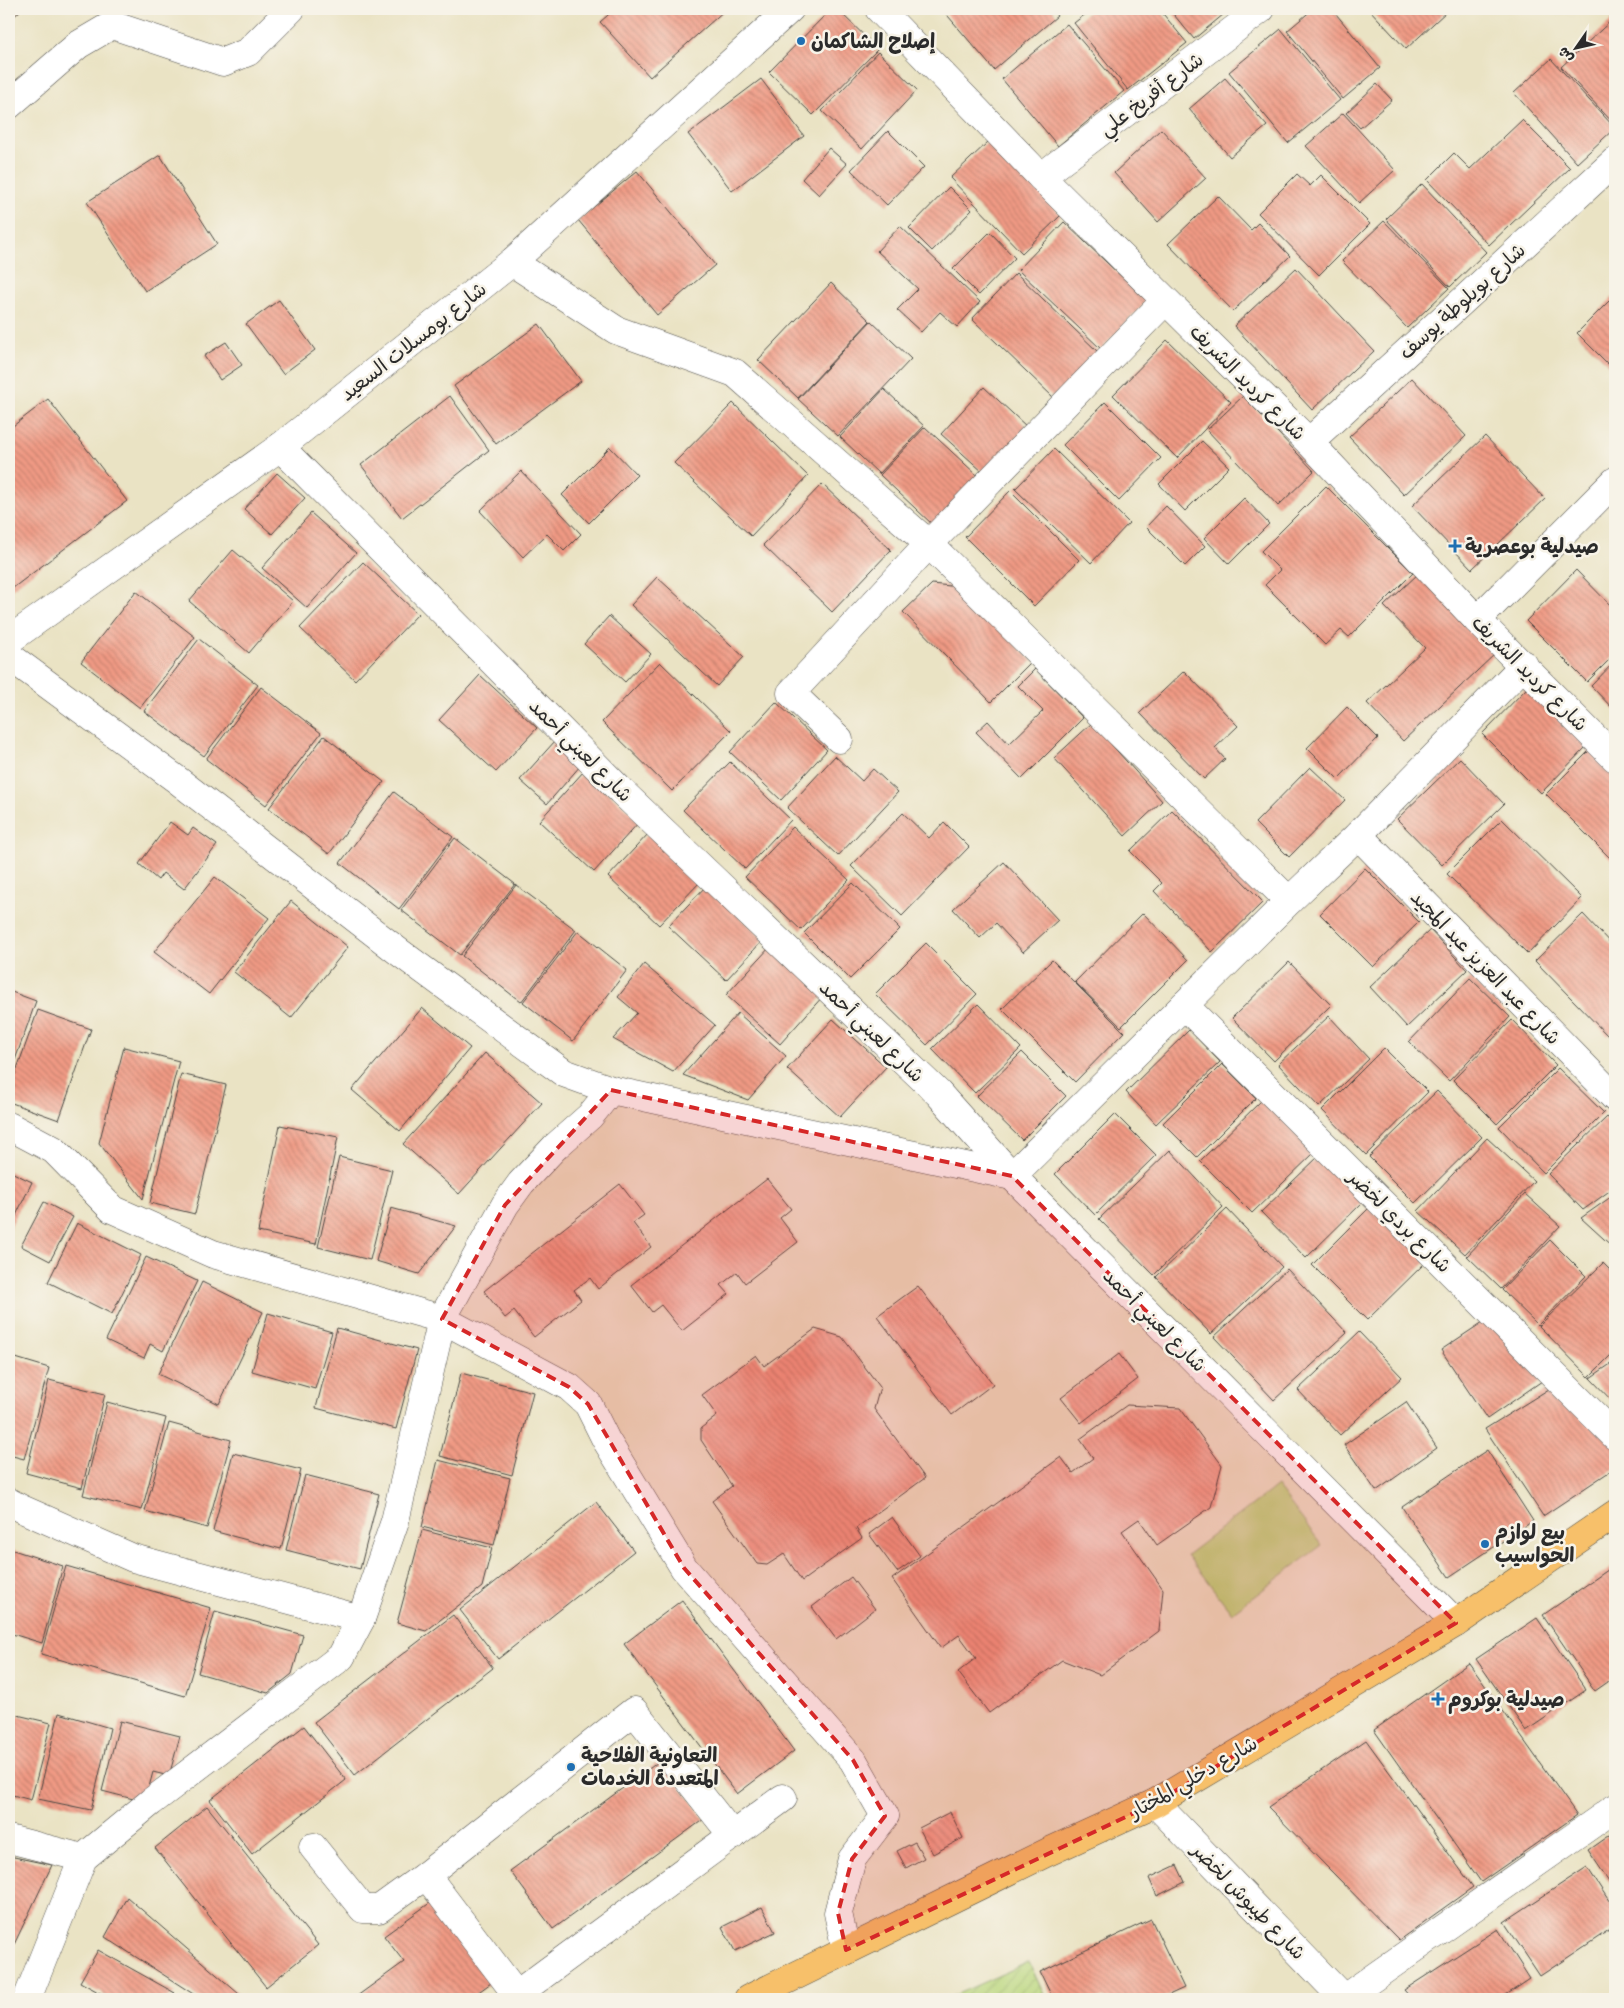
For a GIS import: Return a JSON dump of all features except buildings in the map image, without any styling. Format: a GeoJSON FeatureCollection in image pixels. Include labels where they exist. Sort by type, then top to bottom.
{"type":"FeatureCollection","features":[{"type":"Feature","properties":{"kind":"main road","name":"شارع دخلي المختار"},"geometry":{"type":"LineString","coordinates":[[748,1999],[846,1950],[1154,1803],[1456,1623],[1615,1514]]}},
{"type":"Feature","properties":{"kind":"street"},"geometry":{"type":"LineString","coordinates":[[9,105],[78,45],[112,25],[223,62],[248,52],[291,9]]}},
{"type":"Feature","properties":{"kind":"street","name":"شارع بومسلات السعيد"},"geometry":{"type":"LineString","coordinates":[[9,640],[280,447],[512,262],[790,9]]}},
{"type":"Feature","properties":{"kind":"street","name":"شارع كرديد الشريف"},"geometry":{"type":"LineString","coordinates":[[878,9],[1041,178],[1308,442],[1477,620],[1615,758]]}},
{"type":"Feature","properties":{"kind":"street","name":"شارع أفريخ علي"},"geometry":{"type":"LineString","coordinates":[[1041,178],[1261,9]]}},
{"type":"Feature","properties":{"kind":"street","name":"شارع بويلوطة يوسف"},"geometry":{"type":"LineString","coordinates":[[1308,442],[1615,161]]}},
{"type":"Feature","properties":{"kind":"street"},"geometry":{"type":"LineString","coordinates":[[512,262],[616,330],[735,373],[928,544],[1288,901]]}},
{"type":"Feature","properties":{"kind":"street"},"geometry":{"type":"LineString","coordinates":[[839,739],[791,693],[928,544],[1165,301]]}},
{"type":"Feature","properties":{"kind":"street","name":"شارع لعبني أحمد"},"geometry":{"type":"LineString","coordinates":[[280,447],[621,791],[938,1093],[1012,1176],[1456,1623]]}},
{"type":"Feature","properties":{"kind":"street"},"geometry":{"type":"LineString","coordinates":[[1477,620],[1615,481]]}},
{"type":"Feature","properties":{"kind":"street"},"geometry":{"type":"LineString","coordinates":[[9,656],[176,779],[398,952],[564,1073],[611,1090],[724,1116],[1012,1176],[1288,901],[1358,836],[1524,666]]}},
{"type":"Feature","properties":{"kind":"street","name":"شارع عبد العزيز عبد المجيد"},"geometry":{"type":"LineString","coordinates":[[1358,836],[1615,1098]]}},
{"type":"Feature","properties":{"kind":"street","name":"شارع بردي لخضر"},"geometry":{"type":"LineString","coordinates":[[1184,1005],[1615,1436]]}},
{"type":"Feature","properties":{"kind":"street"},"geometry":{"type":"LineString","coordinates":[[26,1999],[83,1858],[151,1802],[341,1657],[361,1619],[395,1521],[442,1319],[505,1205],[528,1176],[555,1147],[590,1116],[611,1090]]}},
{"type":"Feature","properties":{"kind":"street"},"geometry":{"type":"LineString","coordinates":[[9,1126],[54,1150],[112,1209],[204,1250],[442,1319],[570,1387],[588,1404],[606,1440],[684,1568],[854,1760],[885,1816],[852,1859],[838,1913],[846,1950]]}},
{"type":"Feature","properties":{"kind":"street"},"geometry":{"type":"LineString","coordinates":[[9,1502],[133,1558],[361,1619]]}},
{"type":"Feature","properties":{"kind":"street"},"geometry":{"type":"LineString","coordinates":[[313,1847],[363,1909],[380,1909],[634,1711],[733,1836]]}},
{"type":"Feature","properties":{"kind":"street"},"geometry":{"type":"LineString","coordinates":[[426,1875],[519,1996],[783,1798]]}},
{"type":"Feature","properties":{"kind":"street","name":"شارع طيبوش لخضر"},"geometry":{"type":"LineString","coordinates":[[1154,1803],[1344,1999]]}},
{"type":"Feature","properties":{"kind":"street"},"geometry":{"type":"LineString","coordinates":[[1344,1999],[1615,1808]]}},
{"type":"Feature","properties":{"kind":"street"},"geometry":{"type":"LineString","coordinates":[[9,1840],[83,1858]]}},
{"type":"Feature","properties":{"kind":"highlighted area"},"geometry":{"type":"Polygon","coordinates":[[[611,1090],[1012,1176],[1456,1623],[1155,1803],[846,1950],[838,1913],[852,1859],[885,1816],[853,1760],[684,1568],[588,1404],[569,1387],[442,1319],[505,1205],[611,1090]]]}},
{"type":"Feature","properties":{"kind":"green space"},"geometry":{"type":"Polygon","coordinates":[[[1277,1486],[1322,1545],[1232,1613],[1187,1555],[1277,1486]]]}},
{"type":"Feature","properties":{"kind":"green space"},"geometry":{"type":"Polygon","coordinates":[[[1029,1962],[1046,1999],[946,1999],[1029,1962]]]}},
{"type":"Feature","properties":{"kind":"place","name":"إصلاح الشاكمان"},"geometry":{"type":"Point","coordinates":[801,41]}},
{"type":"Feature","properties":{"kind":"place","name":"صيدلية بوعصرية"},"geometry":{"type":"Point","coordinates":[1455,546]}},
{"type":"Feature","properties":{"kind":"place","name":"بيع لوازم الحواسيب"},"geometry":{"type":"Point","coordinates":[1485,1544]}},
{"type":"Feature","properties":{"kind":"place","name":"صيدلية بوكروم"},"geometry":{"type":"Point","coordinates":[1438,1699]}},
{"type":"Feature","properties":{"kind":"place","name":"التعاونية الفلاحية المتعددة الخدمات"},"geometry":{"type":"Point","coordinates":[571,1767]}}]}
